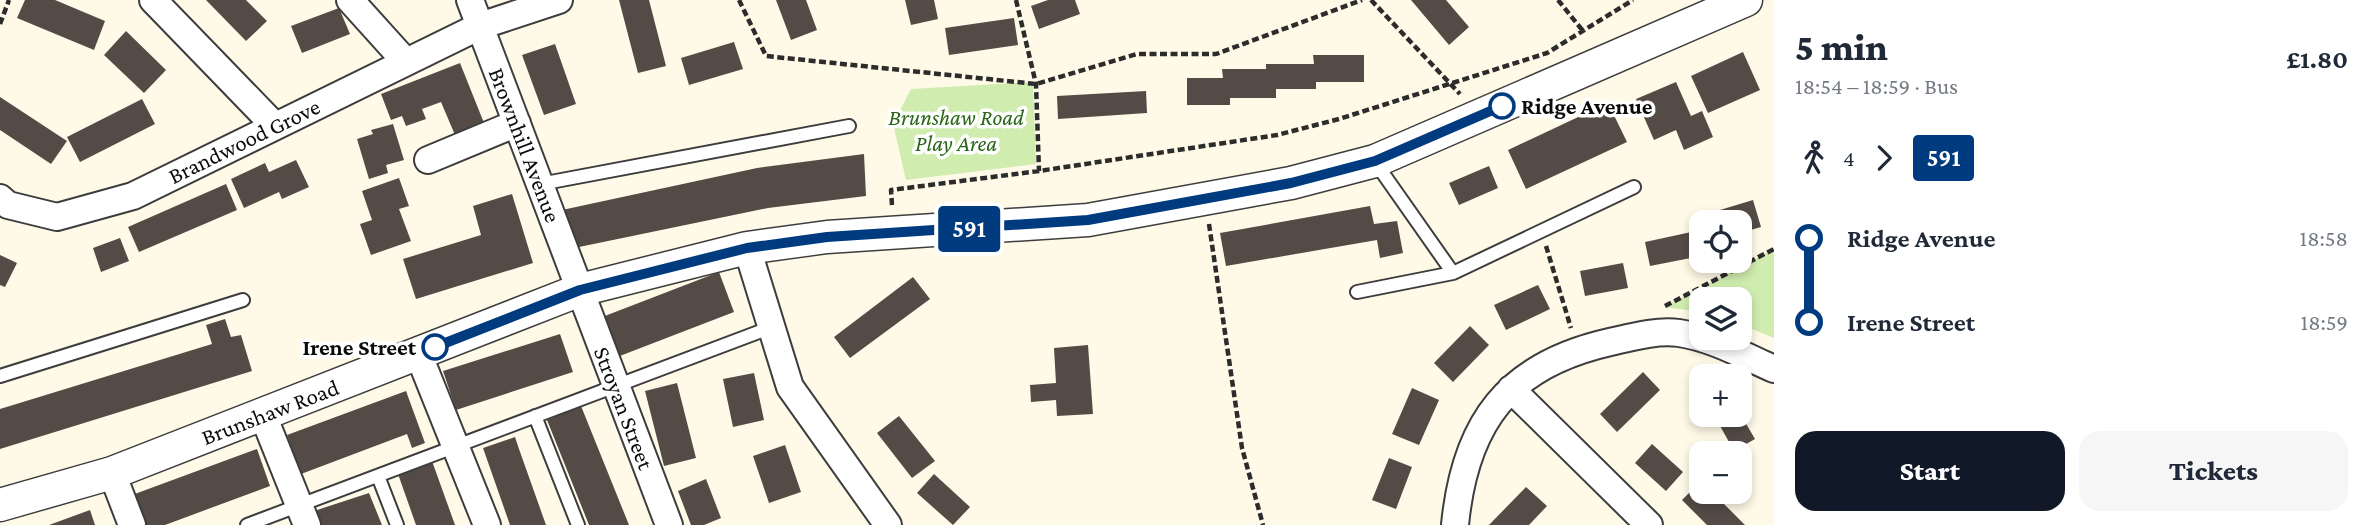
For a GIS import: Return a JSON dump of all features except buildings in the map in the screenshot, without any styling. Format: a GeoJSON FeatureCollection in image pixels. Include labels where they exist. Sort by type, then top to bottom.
{"type":"FeatureCollection","features":[{"type":"Feature","properties":{"kind":"street"},"geometry":{"type":"LineString","coordinates":[[153,0],[275,126]]}},
{"type":"Feature","properties":{"kind":"street"},"geometry":{"type":"LineString","coordinates":[[350,0],[406,62]]}},
{"type":"Feature","properties":{"kind":"street","name":"Brownhill Avenue"},"geometry":{"type":"LineString","coordinates":[[470,0],[580,290]]}},
{"type":"Feature","properties":{"kind":"street","name":"Brandwood Grove"},"geometry":{"type":"LineString","coordinates":[[0,198],[8,205],[57,217],[133,196],[480,26],[559,0]]}},
{"type":"Feature","properties":{"kind":"street","name":"Brunshaw Road"},"geometry":{"type":"LineString","coordinates":[[0,505],[112,473],[580,290],[747,248],[827,237],[1088,220],[1291,183],[1375,161],[1746,0]]}},
{"type":"Feature","properties":{"kind":"street"},"geometry":{"type":"LineString","coordinates":[[428,160],[517,123]]}},
{"type":"Feature","properties":{"kind":"street"},"geometry":{"type":"LineString","coordinates":[[747,248],[790,387],[888,525]]}},
{"type":"Feature","properties":{"kind":"street","name":"Stroyan Street"},"geometry":{"type":"LineString","coordinates":[[580,290],[669,525]]}},
{"type":"Feature","properties":{"kind":"street"},"geometry":{"type":"LineString","coordinates":[[1455,525],[1458,495],[1469,451],[1492,410],[1511,389],[1538,368],[1578,349],[1639,335],[1678,332],[1722,345],[1774,369]]}},
{"type":"Feature","properties":{"kind":"street"},"geometry":{"type":"LineString","coordinates":[[418,354],[487,525]]}},
{"type":"Feature","properties":{"kind":"street"},"geometry":{"type":"LineString","coordinates":[[1511,389],[1649,525]]}},
{"type":"Feature","properties":{"kind":"street"},"geometry":{"type":"LineString","coordinates":[[263,415],[303,515]]}},
{"type":"Feature","properties":{"kind":"street"},"geometry":{"type":"LineString","coordinates":[[112,473],[132,525]]}},
{"type":"Feature","properties":{"kind":"lane"},"geometry":{"type":"LineString","coordinates":[[540,184],[849,126]]}},
{"type":"Feature","properties":{"kind":"lane"},"geometry":{"type":"LineString","coordinates":[[1375,161],[1453,273]]}},
{"type":"Feature","properties":{"kind":"lane"},"geometry":{"type":"LineString","coordinates":[[1357,292],[1453,273],[1634,187]]}},
{"type":"Feature","properties":{"kind":"lane"},"geometry":{"type":"LineString","coordinates":[[0,376],[243,300]]}},
{"type":"Feature","properties":{"kind":"lane"},"geometry":{"type":"LineString","coordinates":[[247,525],[303,515],[378,476],[772,327]]}},
{"type":"Feature","properties":{"kind":"lane"},"geometry":{"type":"LineString","coordinates":[[536,416],[578,525]]}},
{"type":"Feature","properties":{"kind":"lane"},"geometry":{"type":"LineString","coordinates":[[378,476],[397,525]]}},
{"type":"Feature","properties":{"kind":"path"},"geometry":{"type":"LineString","coordinates":[[0,24],[9,0]]}},
{"type":"Feature","properties":{"kind":"path"},"geometry":{"type":"LineString","coordinates":[[738,0],[766,56],[1036,84],[1137,54],[1216,54],[1362,0]]}},
{"type":"Feature","properties":{"kind":"path"},"geometry":{"type":"LineString","coordinates":[[1016,0],[1036,84],[1039,171]]}},
{"type":"Feature","properties":{"kind":"path"},"geometry":{"type":"LineString","coordinates":[[1371,0],[1450,83]]}},
{"type":"Feature","properties":{"kind":"path"},"geometry":{"type":"LineString","coordinates":[[1558,0],[1583,31]]}},
{"type":"Feature","properties":{"kind":"path"},"geometry":{"type":"LineString","coordinates":[[894,234],[891,190],[1277,135],[1339,119],[1547,53],[1633,0]]}},
{"type":"Feature","properties":{"kind":"path"},"geometry":{"type":"LineString","coordinates":[[1205,199],[1242,448],[1263,525]]}},
{"type":"Feature","properties":{"kind":"path"},"geometry":{"type":"LineString","coordinates":[[1542,232],[1578,349]]}},
{"type":"Feature","properties":{"kind":"path"},"geometry":{"type":"LineString","coordinates":[[1639,335],[1660,309],[1774,249]]}},
{"type":"Feature","properties":{"kind":"green space","name":"Brunshaw Road Play Area"},"geometry":{"type":"Polygon","coordinates":[[[1033,82],[1036,164],[906,180],[893,124],[911,89],[1033,82]]]}},
{"type":"Feature","properties":{"kind":"green space"},"geometry":{"type":"Polygon","coordinates":[[[1774,249],[1774,338],[1752,329],[1752,287],[1702,287],[1728,273],[1752,273],[1752,261],[1774,249]]]}},
{"type":"Feature","properties":{"kind":"green space"},"geometry":{"type":"Polygon","coordinates":[[[1689,294],[1689,310],[1664,307],[1689,294]]]}},
{"type":"Feature","properties":{"kind":"bus line","name":"591"},"geometry":{"type":"LineString","coordinates":[[435,347],[580,290],[747,248],[827,237],[1088,220],[1291,183],[1375,161],[1502,106]]}},
{"type":"Feature","properties":{"kind":"place","name":"Ridge Avenue"},"geometry":{"type":"Point","coordinates":[1502,106]}},
{"type":"Feature","properties":{"kind":"place","name":"Irene Street"},"geometry":{"type":"Point","coordinates":[435,347]}}]}
